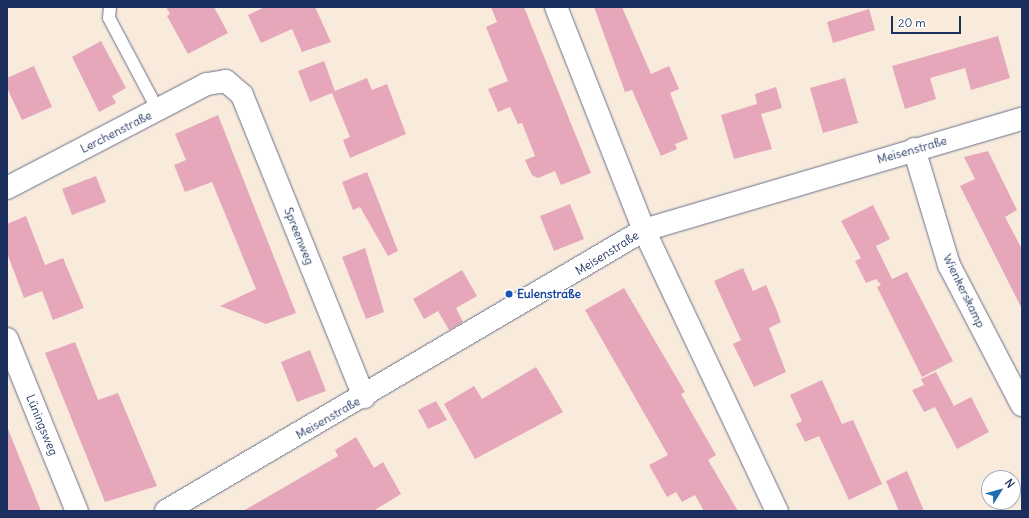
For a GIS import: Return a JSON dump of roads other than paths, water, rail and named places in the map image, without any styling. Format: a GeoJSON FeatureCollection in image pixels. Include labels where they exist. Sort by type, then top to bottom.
{"type":"FeatureCollection","features":[{"type":"Feature","properties":{"kind":"street"},"geometry":{"type":"LineString","coordinates":[[556,7],[644,230],[778,511]]}},
{"type":"Feature","properties":{"kind":"street","name":"Lerchenstraße"},"geometry":{"type":"LineString","coordinates":[[7,188],[207,84],[226,81]]}},
{"type":"Feature","properties":{"kind":"street","name":"Spreenweg"},"geometry":{"type":"LineString","coordinates":[[226,81],[242,95],[364,397]]}},
{"type":"Feature","properties":{"kind":"street","name":"Meisenstraße"},"geometry":{"type":"LineString","coordinates":[[166,511],[364,397],[644,230],[914,149],[1022,119]]}},
{"type":"Feature","properties":{"kind":"street","name":"Wienkerskamp"},"geometry":{"type":"LineString","coordinates":[[914,149],[949,265],[1022,405]]}},
{"type":"Feature","properties":{"kind":"street","name":"Lüningsweg"},"geometry":{"type":"LineString","coordinates":[[7,339],[77,511]]}},
{"type":"Feature","properties":{"kind":"lane"},"geometry":{"type":"LineString","coordinates":[[110,7],[109,18],[158,110]]}},
{"type":"Feature","properties":{"kind":"place","name":"Eulenstraße"},"geometry":{"type":"Point","coordinates":[509,294]}}]}
